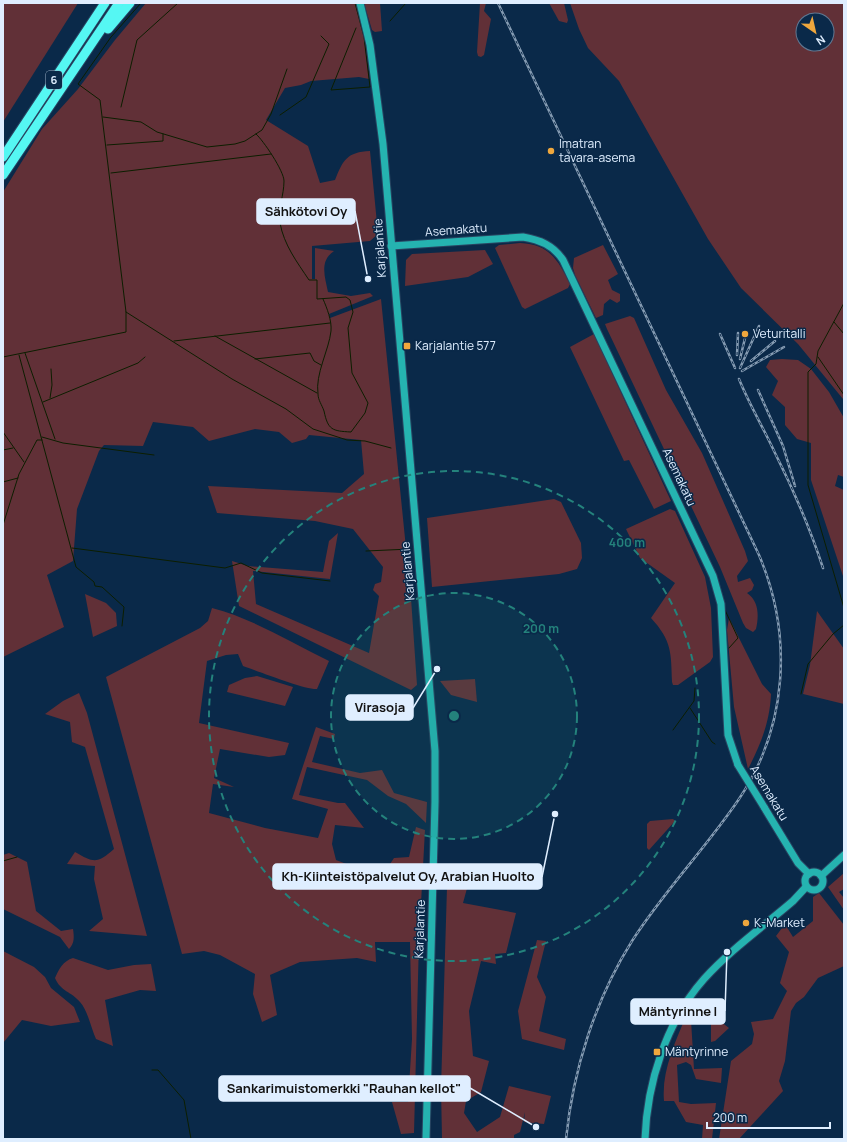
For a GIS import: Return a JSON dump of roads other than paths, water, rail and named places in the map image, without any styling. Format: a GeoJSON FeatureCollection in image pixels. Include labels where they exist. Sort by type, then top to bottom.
{"type":"FeatureCollection","features":[{"type":"Feature","properties":{"kind":"highway","name":"6"},"geometry":{"type":"LineString","coordinates":[[3,175],[68,81],[119,3]]}},
{"type":"Feature","properties":{"kind":"highway"},"geometry":{"type":"LineString","coordinates":[[68,81],[130,3]]}},
{"type":"Feature","properties":{"kind":"highway","name":"6"},"geometry":{"type":"LineString","coordinates":[[3,157],[104,4]]}},
{"type":"Feature","properties":{"kind":"street","name":"Karjalantie"},"geometry":{"type":"LineString","coordinates":[[360,3],[370,45],[377,88],[435,751],[426,1139]]}},
{"type":"Feature","properties":{"kind":"street","name":"Asemakatu"},"geometry":{"type":"LineString","coordinates":[[391,246],[523,237],[540,241],[555,248],[563,260],[713,576],[721,604],[728,735],[738,765],[798,863],[809,874]]}},
{"type":"Feature","properties":{"kind":"street"},"geometry":{"type":"LineString","coordinates":[[821,876],[844,855]]}},
{"type":"Feature","properties":{"kind":"street"},"geometry":{"type":"LineString","coordinates":[[817,873],[821,876],[823,883],[819,889],[814,891],[806,887],[805,880],[809,874],[817,873]]}},
{"type":"Feature","properties":{"kind":"street"},"geometry":{"type":"LineString","coordinates":[[645,1139],[647,1110],[655,1073],[666,1043],[686,1003],[709,974],[793,901],[806,887]]}},
{"type":"Feature","properties":{"kind":"waterway"},"geometry":{"type":"LineString","coordinates":[[3,357],[126,332],[126,312],[100,100],[78,84],[111,37],[141,3]]}},
{"type":"Feature","properties":{"kind":"waterway"},"geometry":{"type":"LineString","coordinates":[[121,107],[137,40],[178,3]]}},
{"type":"Feature","properties":{"kind":"waterway"},"geometry":{"type":"LineString","coordinates":[[355,3],[364,37],[370,87],[331,90],[356,28]]}},
{"type":"Feature","properties":{"kind":"waterway"},"geometry":{"type":"LineString","coordinates":[[390,21],[406,3]]}},
{"type":"Feature","properties":{"kind":"waterway"},"geometry":{"type":"LineString","coordinates":[[411,3],[436,3]]}},
{"type":"Feature","properties":{"kind":"waterway"},"geometry":{"type":"LineString","coordinates":[[280,115],[306,97],[329,44],[321,36]]}},
{"type":"Feature","properties":{"kind":"waterway"},"geometry":{"type":"LineString","coordinates":[[103,117],[141,122],[157,132],[207,147],[235,144],[245,141],[262,130],[271,114],[287,69]]}},
{"type":"Feature","properties":{"kind":"waterway"},"geometry":{"type":"LineString","coordinates":[[107,145],[163,141],[163,134]]}},
{"type":"Feature","properties":{"kind":"waterway"},"geometry":{"type":"LineString","coordinates":[[256,134],[273,156],[281,170],[284,181],[280,207],[280,223],[282,231],[292,253],[309,280],[317,280],[317,299],[346,297],[350,300],[353,312],[348,328],[352,373],[368,403],[365,413],[351,432],[335,430],[329,426],[318,396],[318,378],[331,331],[328,310],[323,299]]}},
{"type":"Feature","properties":{"kind":"waterway"},"geometry":{"type":"LineString","coordinates":[[111,173],[271,154]]}},
{"type":"Feature","properties":{"kind":"waterway"},"geometry":{"type":"LineString","coordinates":[[844,303],[818,351],[816,364],[808,372],[808,485],[844,608]]}},
{"type":"Feature","properties":{"kind":"waterway"},"geometry":{"type":"LineString","coordinates":[[126,312],[232,379],[286,409],[313,429],[347,440],[365,441],[391,448]]}},
{"type":"Feature","properties":{"kind":"waterway"},"geometry":{"type":"LineString","coordinates":[[834,322],[844,334]]}},
{"type":"Feature","properties":{"kind":"waterway"},"geometry":{"type":"LineString","coordinates":[[174,341],[330,323]]}},
{"type":"Feature","properties":{"kind":"waterway"},"geometry":{"type":"LineString","coordinates":[[215,336],[317,393]]}},
{"type":"Feature","properties":{"kind":"waterway"},"geometry":{"type":"LineString","coordinates":[[25,353],[55,439]]}},
{"type":"Feature","properties":{"kind":"waterway"},"geometry":{"type":"LineString","coordinates":[[255,359],[310,353],[314,361],[321,365]]}},
{"type":"Feature","properties":{"kind":"waterway"},"geometry":{"type":"LineString","coordinates":[[19,355],[76,567],[94,582],[95,586],[102,587],[124,607],[122,626]]}},
{"type":"Feature","properties":{"kind":"waterway"},"geometry":{"type":"LineString","coordinates":[[43,402],[138,363],[145,357]]}},
{"type":"Feature","properties":{"kind":"waterway"},"geometry":{"type":"LineString","coordinates":[[818,357],[844,395]]}},
{"type":"Feature","properties":{"kind":"waterway"},"geometry":{"type":"LineString","coordinates":[[50,398],[52,385],[51,369]]}},
{"type":"Feature","properties":{"kind":"waterway"},"geometry":{"type":"LineString","coordinates":[[3,432],[24,462]]}},
{"type":"Feature","properties":{"kind":"waterway"},"geometry":{"type":"LineString","coordinates":[[42,437],[63,443],[154,455]]}},
{"type":"Feature","properties":{"kind":"waterway"},"geometry":{"type":"LineString","coordinates":[[3,525],[19,474],[37,440],[42,440]]}},
{"type":"Feature","properties":{"kind":"waterway"},"geometry":{"type":"LineString","coordinates":[[3,450],[13,448]]}},
{"type":"Feature","properties":{"kind":"waterway"},"geometry":{"type":"LineString","coordinates":[[3,482],[18,478]]}},
{"type":"Feature","properties":{"kind":"waterway"},"geometry":{"type":"LineString","coordinates":[[72,548],[225,568],[241,563],[262,573],[330,581]]}},
{"type":"Feature","properties":{"kind":"waterway"},"geometry":{"type":"LineString","coordinates":[[366,551],[411,549]]}},
{"type":"Feature","properties":{"kind":"waterway"},"geometry":{"type":"LineString","coordinates":[[702,561],[710,578]]}},
{"type":"Feature","properties":{"kind":"waterway"},"geometry":{"type":"LineString","coordinates":[[725,610],[738,638],[729,648]]}},
{"type":"Feature","properties":{"kind":"waterway"},"geometry":{"type":"LineString","coordinates":[[801,694],[808,664],[833,634],[844,625]]}},
{"type":"Feature","properties":{"kind":"waterway"},"geometry":{"type":"LineString","coordinates":[[673,730],[694,701],[695,688]]}},
{"type":"Feature","properties":{"kind":"waterway"},"geometry":{"type":"LineString","coordinates":[[690,708],[712,742],[715,744]]}},
{"type":"Feature","properties":{"kind":"waterway"},"geometry":{"type":"LineString","coordinates":[[3,861],[17,857]]}},
{"type":"Feature","properties":{"kind":"waterway"},"geometry":{"type":"LineString","coordinates":[[152,1070],[158,1070],[184,1100],[191,1139]]}},
{"type":"Feature","properties":{"kind":"railway"},"geometry":{"type":"LineString","coordinates":[[498,3],[759,555],[770,585],[777,617],[781,648],[780,680],[776,711],[768,741],[755,771],[739,799],[713,835],[644,923],[632,941],[607,987],[597,1011],[580,1062],[569,1113],[566,1139]]}},
{"type":"Feature","properties":{"kind":"railway"},"geometry":{"type":"LineString","coordinates":[[740,368],[759,326]]}},
{"type":"Feature","properties":{"kind":"railway"},"geometry":{"type":"LineString","coordinates":[[737,355],[738,333]]}},
{"type":"Feature","properties":{"kind":"railway"},"geometry":{"type":"LineString","coordinates":[[720,334],[735,368]]}},
{"type":"Feature","properties":{"kind":"railway"},"geometry":{"type":"LineString","coordinates":[[740,359],[746,334]]}},
{"type":"Feature","properties":{"kind":"railway"},"geometry":{"type":"LineString","coordinates":[[751,361],[775,341]]}},
{"type":"Feature","properties":{"kind":"railway"},"geometry":{"type":"LineString","coordinates":[[742,371],[784,347]]}},
{"type":"Feature","properties":{"kind":"railway"},"geometry":{"type":"LineString","coordinates":[[739,379],[795,496],[813,538],[823,568]]}},
{"type":"Feature","properties":{"kind":"railway"},"geometry":{"type":"LineString","coordinates":[[758,390],[783,446],[795,486]]}},
{"type":"Feature","properties":{"kind":"place","name":"Imatran tavara-asema"},"geometry":{"type":"Point","coordinates":[551,151]}},
{"type":"Feature","properties":{"kind":"place","name":"Sähkötovi Oy"},"geometry":{"type":"Point","coordinates":[368,279]}},
{"type":"Feature","properties":{"kind":"place","name":"Veturitalli"},"geometry":{"type":"Point","coordinates":[745,334]}},
{"type":"Feature","properties":{"kind":"place","name":"Karjalantie 577"},"geometry":{"type":"Point","coordinates":[407,346]}},
{"type":"Feature","properties":{"kind":"place","name":"Virasoja"},"geometry":{"type":"Point","coordinates":[437,669]}},
{"type":"Feature","properties":{"kind":"place","name":"Kh-Kiinteistöpalvelut Oy, Arabian Huolto"},"geometry":{"type":"Point","coordinates":[555,814]}},
{"type":"Feature","properties":{"kind":"place","name":"K-Market"},"geometry":{"type":"Point","coordinates":[746,923]}},
{"type":"Feature","properties":{"kind":"place","name":"Mäntyrinne I"},"geometry":{"type":"Point","coordinates":[727,952]}},
{"type":"Feature","properties":{"kind":"place","name":"Mäntyrinne"},"geometry":{"type":"Point","coordinates":[657,1052]}},
{"type":"Feature","properties":{"kind":"place","name":"Sankarimuistomerkki \"Rauhan kellot\""},"geometry":{"type":"Point","coordinates":[536,1127]}}]}
